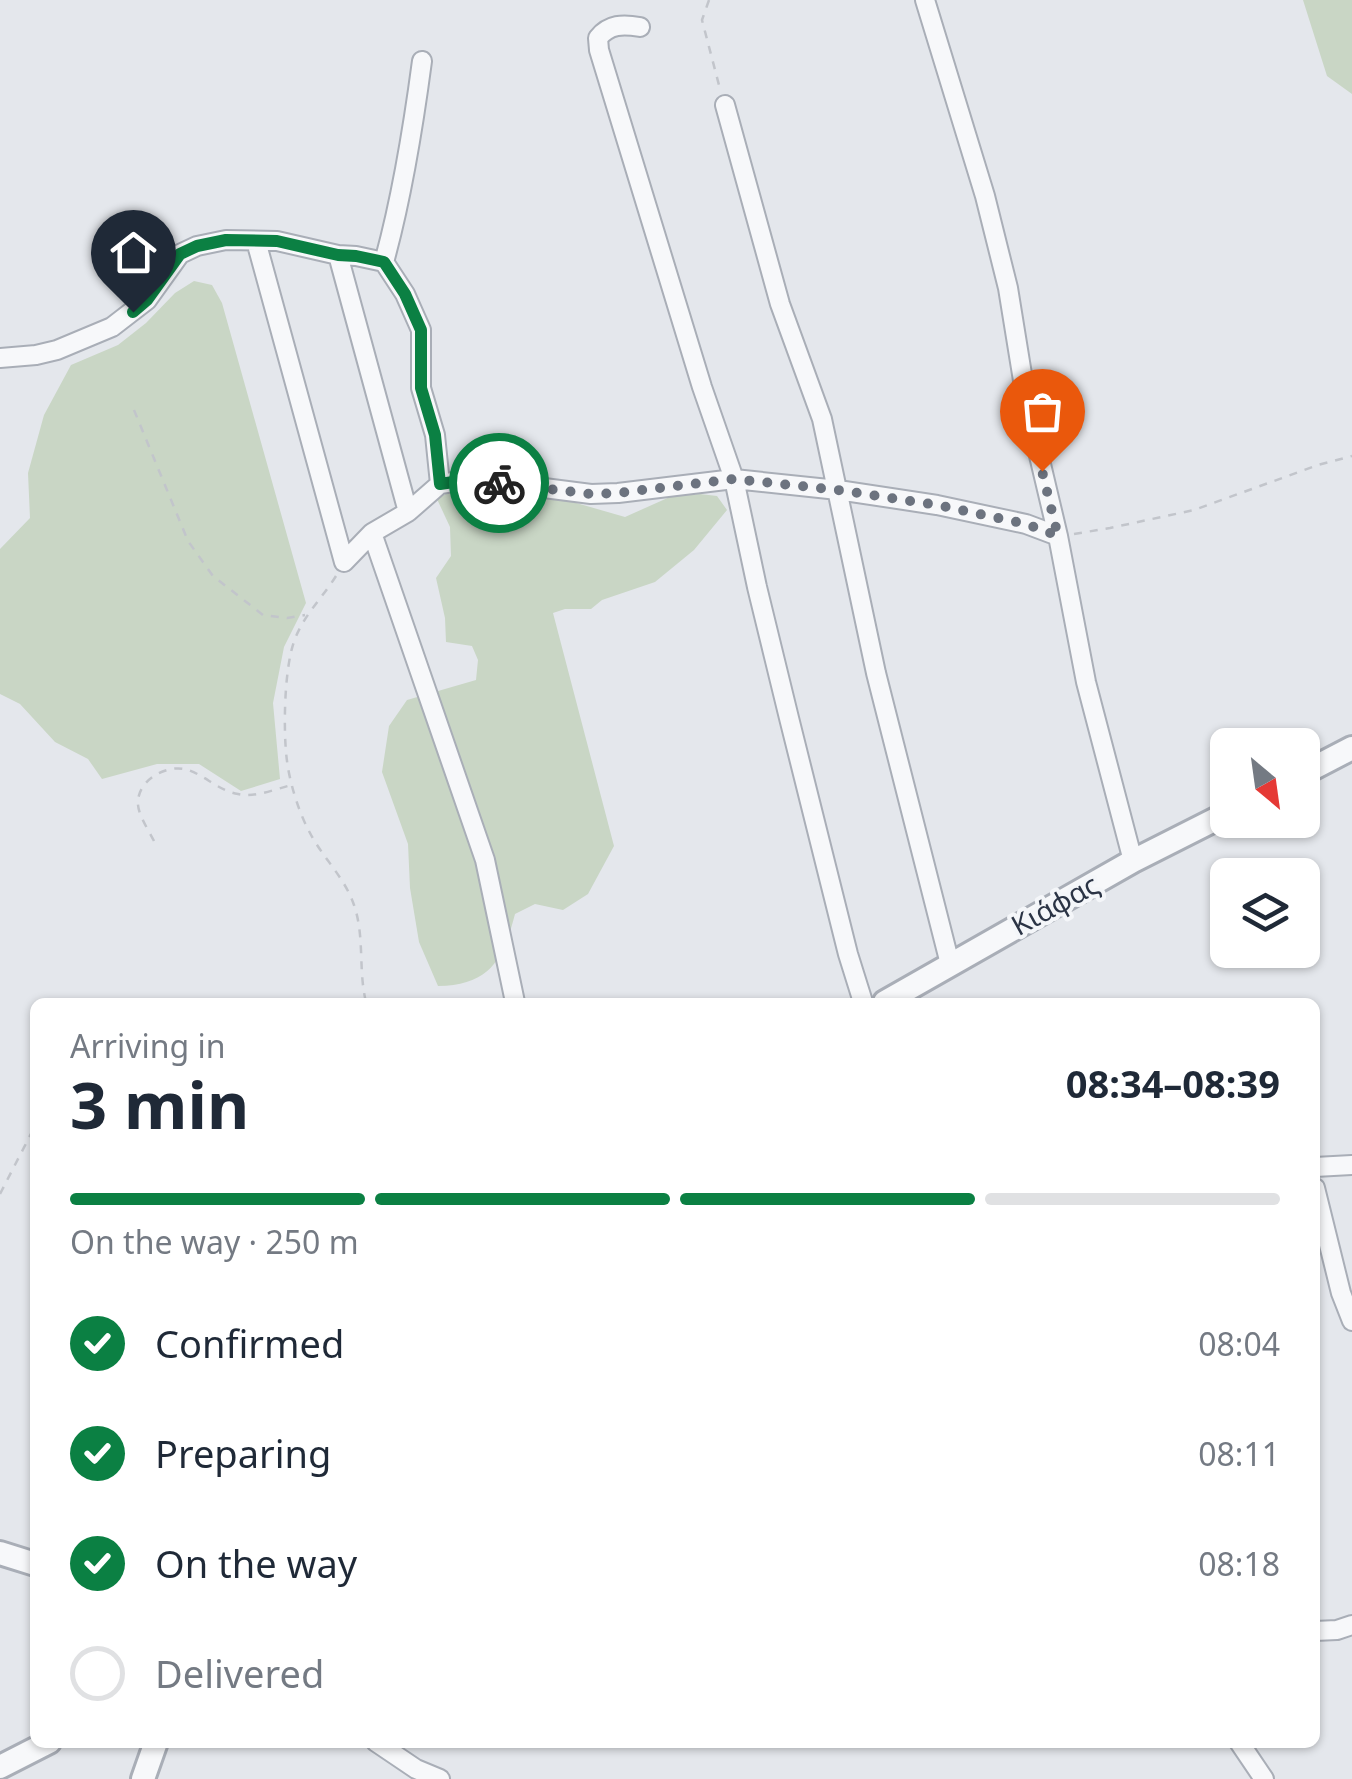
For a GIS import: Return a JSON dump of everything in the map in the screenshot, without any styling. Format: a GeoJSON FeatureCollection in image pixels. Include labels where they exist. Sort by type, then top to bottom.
{"type":"FeatureCollection","features":[{"type":"Feature","properties":{"kind":"street"},"geometry":{"type":"LineString","coordinates":[[926,0],[985,196],[1008,288],[1027,406],[1058,536],[1086,682],[1133,861]]}},
{"type":"Feature","properties":{"kind":"street"},"geometry":{"type":"LineString","coordinates":[[640,27],[628,24],[605,30],[598,38],[599,50],[702,388],[734,479],[784,699],[862,998]]}},
{"type":"Feature","properties":{"kind":"street"},"geometry":{"type":"LineString","coordinates":[[384,262],[422,61]]}},
{"type":"Feature","properties":{"kind":"street"},"geometry":{"type":"LineString","coordinates":[[725,105],[780,304],[822,419],[880,691],[950,964]]}},
{"type":"Feature","properties":{"kind":"street"},"geometry":{"type":"LineString","coordinates":[[0,358],[57,350],[112,327],[147,300],[180,254],[197,246],[226,240],[256,240],[384,262],[405,294],[421,330],[421,388],[435,435],[440,484]]}},
{"type":"Feature","properties":{"kind":"street"},"geometry":{"type":"LineString","coordinates":[[256,240],[344,562]]}},
{"type":"Feature","properties":{"kind":"street"},"geometry":{"type":"LineString","coordinates":[[338,255],[408,512]]}},
{"type":"Feature","properties":{"kind":"street"},"geometry":{"type":"LineString","coordinates":[[344,562],[358,545],[408,512],[440,484],[460,481],[591,494],[734,479],[937,505],[1026,524],[1058,536]]}},
{"type":"Feature","properties":{"kind":"street"},"geometry":{"type":"LineString","coordinates":[[372,534],[485,860],[513,998]]}},
{"type":"Feature","properties":{"kind":"street"},"geometry":{"type":"LineString","coordinates":[[1320,765],[1352,748]]}},
{"type":"Feature","properties":{"kind":"street","name":"Κιάφας"},"geometry":{"type":"LineString","coordinates":[[892,998],[1133,861],[1210,822]]}},
{"type":"Feature","properties":{"kind":"street"},"geometry":{"type":"LineString","coordinates":[[1320,1168],[1352,1165]]}},
{"type":"Feature","properties":{"kind":"street"},"geometry":{"type":"LineString","coordinates":[[1320,1209],[1336,1276],[1352,1321]]}},
{"type":"Feature","properties":{"kind":"street"},"geometry":{"type":"LineString","coordinates":[[0,1553],[30,1562]]}},
{"type":"Feature","properties":{"kind":"street"},"geometry":{"type":"LineString","coordinates":[[1320,1631],[1352,1625]]}},
{"type":"Feature","properties":{"kind":"street"},"geometry":{"type":"LineString","coordinates":[[0,1767],[37,1748]]}},
{"type":"Feature","properties":{"kind":"street"},"geometry":{"type":"LineString","coordinates":[[143,1779],[154,1748]]}},
{"type":"Feature","properties":{"kind":"street"},"geometry":{"type":"LineString","coordinates":[[385,1748],[416,1770],[440,1779]]}},
{"type":"Feature","properties":{"kind":"street"},"geometry":{"type":"LineString","coordinates":[[1243,1748],[1264,1779]]}},
{"type":"Feature","properties":{"kind":"path"},"geometry":{"type":"LineString","coordinates":[[709,0],[702,20],[725,105]]}},
{"type":"Feature","properties":{"kind":"path"},"geometry":{"type":"LineString","coordinates":[[134,410],[188,542],[213,576],[263,614],[287,618],[306,615]]}},
{"type":"Feature","properties":{"kind":"path"},"geometry":{"type":"LineString","coordinates":[[1058,536],[1194,510],[1318,464],[1352,456]]}},
{"type":"Feature","properties":{"kind":"path"},"geometry":{"type":"LineString","coordinates":[[344,562],[306,615],[294,640],[286,711],[287,760],[309,833],[342,880],[354,905],[362,941],[361,982],[365,998]]}},
{"type":"Feature","properties":{"kind":"path"},"geometry":{"type":"LineString","coordinates":[[154,841],[138,804],[149,780],[163,770],[175,767],[192,771],[231,794],[244,796],[293,784]]}},
{"type":"Feature","properties":{"kind":"path"},"geometry":{"type":"LineString","coordinates":[[0,1194],[30,1136]]}},
{"type":"Feature","properties":{"kind":"green space"},"geometry":{"type":"Polygon","coordinates":[[[1303,0],[1352,0],[1352,94],[1327,76],[1303,0]]]}},
{"type":"Feature","properties":{"kind":"green space"},"geometry":{"type":"Polygon","coordinates":[[[194,281],[212,285],[222,303],[306,603],[284,647],[273,703],[280,779],[241,791],[199,764],[157,764],[102,779],[88,759],[55,742],[20,704],[0,694],[0,549],[30,518],[28,473],[44,415],[71,365],[118,345],[175,293],[194,281]]]}},
{"type":"Feature","properties":{"kind":"green space"},"geometry":{"type":"Polygon","coordinates":[[[487,488],[552,496],[625,517],[672,496],[700,494],[717,496],[727,510],[694,550],[655,582],[602,600],[591,609],[553,613],[614,846],[588,894],[563,910],[535,904],[515,914],[505,945],[492,967],[470,981],[438,986],[419,942],[408,844],[382,772],[389,726],[407,700],[476,680],[478,660],[472,646],[446,642],[436,578],[451,556],[450,527],[437,499],[451,491],[487,488]]]}},
{"type":"Feature","properties":{"kind":"way so far"},"geometry":{"type":"LineString","coordinates":[[499,483],[591,494],[734,479],[937,505],[1026,524],[1058,536],[1042,471]]}},
{"type":"Feature","properties":{"kind":"route"},"geometry":{"type":"LineString","coordinates":[[133,312],[147,300],[180,254],[226,240],[277,241],[384,262],[405,294],[421,330],[421,388],[435,435],[440,484],[499,483]]}}]}
